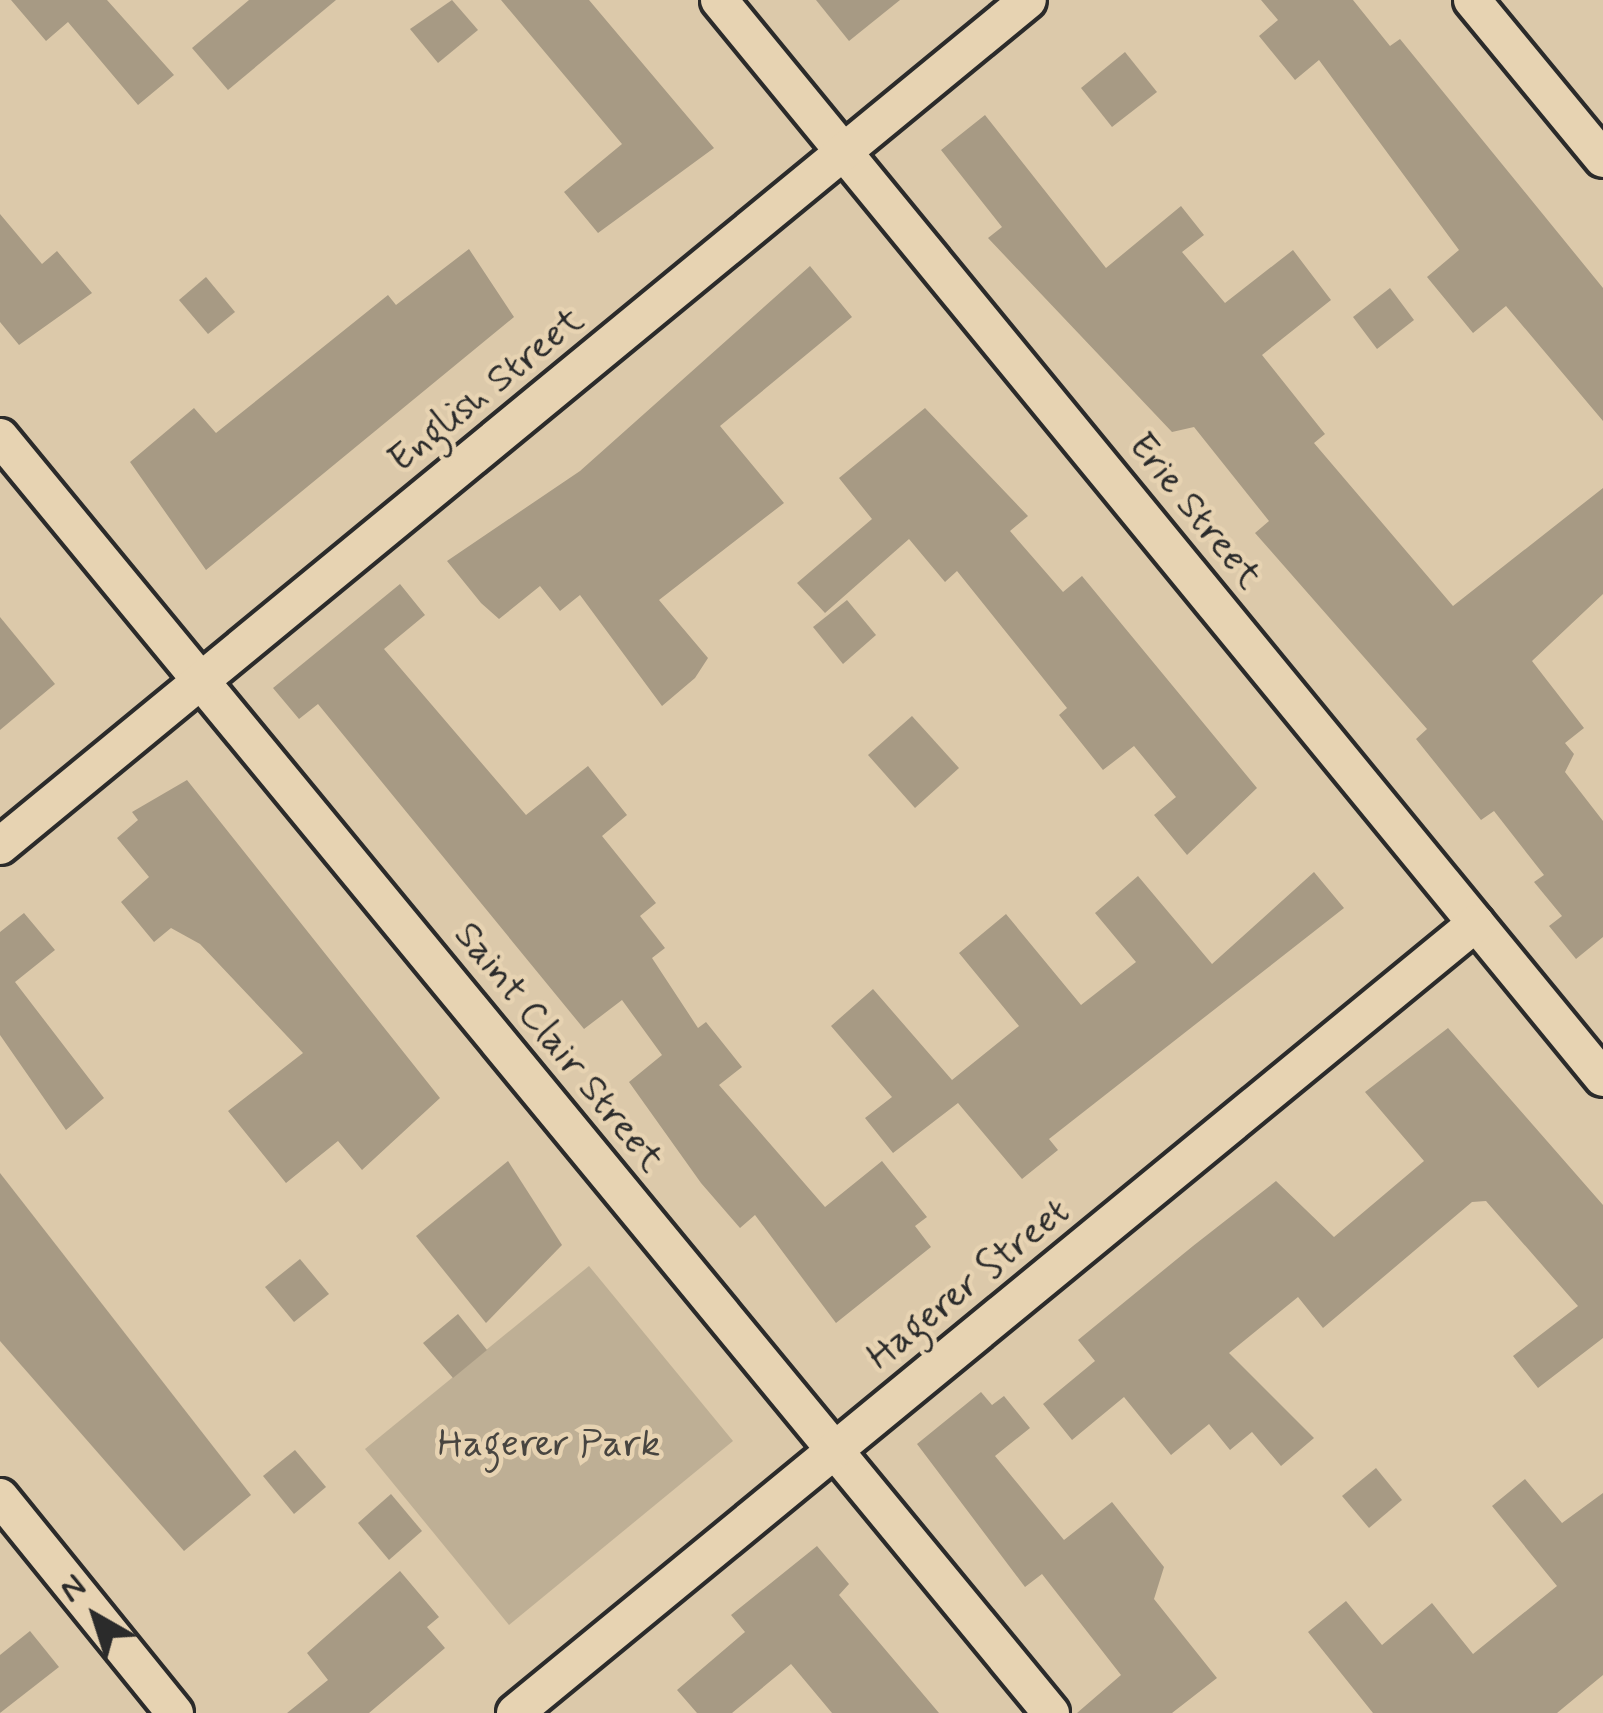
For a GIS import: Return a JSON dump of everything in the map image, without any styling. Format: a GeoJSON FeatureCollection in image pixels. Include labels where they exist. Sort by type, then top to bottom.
{"type":"FeatureCollection","features":[{"type":"Feature","properties":{"kind":"street","name":"Erie Street"},"geometry":{"type":"LineString","coordinates":[[719,0],[1603,1078]]}},
{"type":"Feature","properties":{"kind":"street","name":"English Street"},"geometry":{"type":"LineString","coordinates":[[0,846],[1028,0]]}},
{"type":"Feature","properties":{"kind":"street"},"geometry":{"type":"LineString","coordinates":[[1472,0],[1603,159]]}},
{"type":"Feature","properties":{"kind":"street","name":"Saint Clair Street"},"geometry":{"type":"LineString","coordinates":[[0,437],[1051,1713]]}},
{"type":"Feature","properties":{"kind":"street","name":"Hagerer Street"},"geometry":{"type":"LineString","coordinates":[[515,1713],[1476,923]]}},
{"type":"Feature","properties":{"kind":"street"},"geometry":{"type":"LineString","coordinates":[[0,1497],[175,1713]]}},
{"type":"Feature","properties":{"kind":"green space","name":"Hagerer Park"},"geometry":{"type":"Polygon","coordinates":[[[589,1266],[733,1441],[509,1625],[365,1449],[589,1266]]]}},
{"type":"Feature","properties":{"kind":"building"},"geometry":{"type":"Polygon","coordinates":[[[11,0],[107,0],[174,75],[138,105],[68,22],[46,41],[11,0]]]}},
{"type":"Feature","properties":{"kind":"building"},"geometry":{"type":"Polygon","coordinates":[[[249,0],[336,0],[228,90],[192,48],[249,0]]]}},
{"type":"Feature","properties":{"kind":"building"},"geometry":{"type":"Polygon","coordinates":[[[452,0],[478,30],[438,63],[410,29],[452,0]]]}},
{"type":"Feature","properties":{"kind":"building"},"geometry":{"type":"Polygon","coordinates":[[[501,0],[589,0],[714,148],[598,233],[564,192],[622,144],[501,0]]]}},
{"type":"Feature","properties":{"kind":"building"},"geometry":{"type":"Polygon","coordinates":[[[816,0],[900,0],[849,41],[816,0]]]}},
{"type":"Feature","properties":{"kind":"building"},"geometry":{"type":"Polygon","coordinates":[[[1261,0],[1353,0],[1390,46],[1400,39],[1603,288],[1603,421],[1506,306],[1473,333],[1427,277],[1459,250],[1319,60],[1295,80],[1259,36],[1278,20],[1261,0]]]}},
{"type":"Feature","properties":{"kind":"building"},"geometry":{"type":"Polygon","coordinates":[[[1125,52],[1157,92],[1112,127],[1081,88],[1125,52]]]}},
{"type":"Feature","properties":{"kind":"building"},"geometry":{"type":"Polygon","coordinates":[[[985,115],[1106,268],[1181,206],[1204,235],[1182,252],[1225,303],[1293,250],[1331,300],[1262,355],[1325,434],[1314,443],[1453,606],[1603,488],[1603,594],[1532,661],[1584,728],[1565,743],[1574,754],[1565,772],[1603,821],[1603,937],[1576,959],[1549,926],[1562,916],[1534,882],[1544,875],[1494,811],[1481,820],[1416,739],[1427,729],[1255,533],[1269,521],[1194,427],[1172,432],[988,238],[1002,227],[941,150],[985,115]]]}},
{"type":"Feature","properties":{"kind":"building"},"geometry":{"type":"Polygon","coordinates":[[[0,214],[42,264],[57,251],[92,293],[19,345],[0,322],[0,214]]]}},
{"type":"Feature","properties":{"kind":"building"},"geometry":{"type":"Polygon","coordinates":[[[469,249],[514,317],[206,570],[130,462],[194,408],[216,433],[388,295],[396,305],[469,249]]]}},
{"type":"Feature","properties":{"kind":"building"},"geometry":{"type":"Polygon","coordinates":[[[810,266],[852,317],[720,426],[784,503],[659,600],[708,658],[695,678],[662,706],[580,595],[560,611],[540,586],[499,619],[481,603],[447,561],[580,471],[810,266]]]}},
{"type":"Feature","properties":{"kind":"building"},"geometry":{"type":"Polygon","coordinates":[[[206,277],[235,312],[208,334],[179,300],[206,277]]]}},
{"type":"Feature","properties":{"kind":"building"},"geometry":{"type":"Polygon","coordinates":[[[1390,288],[1414,320],[1377,349],[1353,317],[1390,288]]]}},
{"type":"Feature","properties":{"kind":"building"},"geometry":{"type":"Polygon","coordinates":[[[925,408],[1028,516],[1010,531],[1063,592],[1082,576],[1257,788],[1187,855],[1154,815],[1176,797],[1134,746],[1103,770],[1059,715],[1067,708],[957,571],[945,582],[909,539],[825,613],[797,583],[872,519],[839,478],[925,408]]]}},
{"type":"Feature","properties":{"kind":"building"},"geometry":{"type":"Polygon","coordinates":[[[400,584],[425,615],[384,649],[526,815],[588,766],[627,815],[602,836],[656,903],[640,916],[665,948],[652,958],[698,1028],[706,1022],[742,1067],[719,1085],[825,1207],[882,1161],[927,1217],[915,1226],[931,1247],[836,1323],[755,1215],[740,1228],[701,1183],[629,1082],[662,1055],[622,1000],[584,1029],[318,704],[299,719],[273,688],[400,584]]]}},
{"type":"Feature","properties":{"kind":"building"},"geometry":{"type":"Polygon","coordinates":[[[847,600],[876,635],[843,664],[813,627],[847,600]]]}},
{"type":"Feature","properties":{"kind":"building"},"geometry":{"type":"Polygon","coordinates":[[[0,617],[55,684],[0,730],[0,617]]]}},
{"type":"Feature","properties":{"kind":"building"},"geometry":{"type":"Polygon","coordinates":[[[912,716],[959,768],[915,808],[868,755],[912,716]]]}},
{"type":"Feature","properties":{"kind":"building"},"geometry":{"type":"Polygon","coordinates":[[[187,780],[440,1098],[362,1170],[338,1141],[286,1183],[228,1111],[303,1053],[200,944],[171,928],[154,942],[121,902],[149,877],[117,838],[138,820],[132,812],[187,780]]]}},
{"type":"Feature","properties":{"kind":"building"},"geometry":{"type":"Polygon","coordinates":[[[1314,872],[1344,908],[1049,1139],[1058,1150],[1022,1179],[958,1103],[893,1153],[865,1118],[892,1097],[831,1026],[873,989],[952,1080],[1019,1026],[959,953],[1006,914],[1081,1005],[1136,962],[1095,913],[1138,876],[1212,964],[1314,872]]]}},
{"type":"Feature","properties":{"kind":"building"},"geometry":{"type":"Polygon","coordinates":[[[24,913],[55,950],[15,982],[104,1098],[66,1130],[0,1035],[0,932],[24,913]]]}},
{"type":"Feature","properties":{"kind":"building"},"geometry":{"type":"Polygon","coordinates":[[[1448,1028],[1603,1205],[1603,1338],[1538,1388],[1513,1356],[1578,1306],[1486,1201],[1472,1202],[1323,1328],[1298,1297],[1229,1353],[1314,1438],[1281,1466],[1252,1432],[1230,1450],[1209,1424],[1171,1455],[1124,1397],[1072,1440],[1043,1404],[1095,1361],[1078,1340],[1193,1246],[1276,1181],[1334,1237],[1424,1161],[1365,1092],[1448,1028]]]}},
{"type":"Feature","properties":{"kind":"building"},"geometry":{"type":"Polygon","coordinates":[[[508,1161],[562,1245],[486,1323],[416,1236],[508,1161]]]}},
{"type":"Feature","properties":{"kind":"building"},"geometry":{"type":"Polygon","coordinates":[[[0,1173],[251,1495],[184,1551],[0,1341],[0,1173]]]}},
{"type":"Feature","properties":{"kind":"building"},"geometry":{"type":"Polygon","coordinates":[[[300,1259],[329,1294],[294,1322],[265,1287],[300,1259]]]}},
{"type":"Feature","properties":{"kind":"building"},"geometry":{"type":"Polygon","coordinates":[[[458,1314],[487,1350],[453,1378],[423,1343],[458,1314]]]}},
{"type":"Feature","properties":{"kind":"building"},"geometry":{"type":"Polygon","coordinates":[[[981,1392],[992,1405],[1004,1396],[1030,1428],[995,1456],[1064,1540],[1112,1502],[1164,1567],[1154,1599],[1217,1678],[1172,1713],[1077,1713],[1121,1675],[1042,1574],[1025,1587],[917,1444],[981,1392]]]}},
{"type":"Feature","properties":{"kind":"building"},"geometry":{"type":"Polygon","coordinates":[[[295,1450],[326,1487],[294,1514],[263,1476],[295,1450]]]}},
{"type":"Feature","properties":{"kind":"building"},"geometry":{"type":"Polygon","coordinates":[[[1376,1468],[1402,1500],[1369,1528],[1342,1496],[1376,1468]]]}},
{"type":"Feature","properties":{"kind":"building"},"geometry":{"type":"Polygon","coordinates":[[[1525,1479],[1562,1523],[1603,1493],[1603,1675],[1557,1713],[1373,1713],[1308,1632],[1346,1601],[1382,1645],[1432,1603],[1473,1654],[1557,1586],[1492,1506],[1525,1479]]]}},
{"type":"Feature","properties":{"kind":"building"},"geometry":{"type":"Polygon","coordinates":[[[391,1494],[422,1531],[389,1560],[358,1523],[391,1494]]]}},
{"type":"Feature","properties":{"kind":"building"},"geometry":{"type":"Polygon","coordinates":[[[817,1546],[849,1584],[839,1595],[939,1713],[832,1713],[791,1664],[732,1713],[697,1713],[677,1690],[745,1632],[731,1615],[817,1546]]]}},
{"type":"Feature","properties":{"kind":"building"},"geometry":{"type":"Polygon","coordinates":[[[400,1571],[439,1617],[427,1627],[445,1648],[369,1713],[287,1713],[328,1680],[307,1653],[400,1571]]]}},
{"type":"Feature","properties":{"kind":"building"},"geometry":{"type":"Polygon","coordinates":[[[30,1631],[59,1667],[0,1713],[0,1655],[30,1631]]]}}]}
